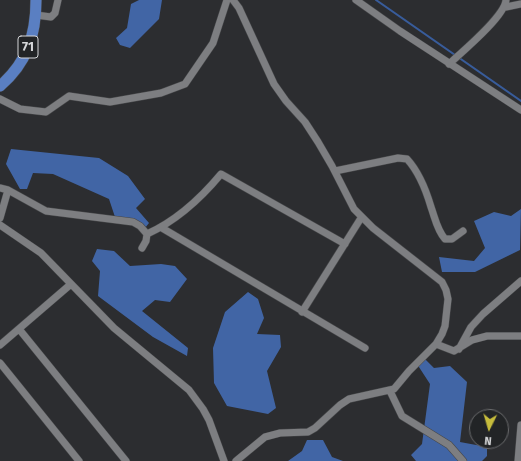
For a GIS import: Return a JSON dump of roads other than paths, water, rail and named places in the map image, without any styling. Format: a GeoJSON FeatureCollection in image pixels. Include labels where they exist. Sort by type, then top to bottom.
{"type":"FeatureCollection","features":[{"type":"Feature","properties":{"kind":"main road","name":"71"},"geometry":{"type":"LineString","coordinates":[[0,86],[23,61],[32,38],[36,15],[36,0]]}},
{"type":"Feature","properties":{"kind":"street"},"geometry":{"type":"LineString","coordinates":[[36,15],[51,17],[55,13],[58,0]]}},
{"type":"Feature","properties":{"kind":"street"},"geometry":{"type":"LineString","coordinates":[[0,98],[20,109],[46,112],[69,96],[110,102],[161,93],[180,87],[185,84],[211,47],[227,0]]}},
{"type":"Feature","properties":{"kind":"street"},"geometry":{"type":"LineString","coordinates":[[233,0],[239,8],[274,84],[286,101],[305,122],[335,172],[345,195],[361,218],[442,282],[448,299],[445,326],[436,344],[409,371],[394,389],[349,399],[340,405],[315,428],[308,432],[280,433],[265,437],[236,461]]}},
{"type":"Feature","properties":{"kind":"street"},"geometry":{"type":"LineString","coordinates":[[356,0],[449,64],[521,110]]}},
{"type":"Feature","properties":{"kind":"street"},"geometry":{"type":"LineString","coordinates":[[449,64],[506,4],[521,4]]}},
{"type":"Feature","properties":{"kind":"street"},"geometry":{"type":"LineString","coordinates":[[335,172],[398,158],[407,159],[416,169],[431,205],[439,232],[445,239],[452,239],[463,231]]}},
{"type":"Feature","properties":{"kind":"street"},"geometry":{"type":"LineString","coordinates":[[147,234],[162,228],[203,195],[221,174],[344,244]]}},
{"type":"Feature","properties":{"kind":"street"},"geometry":{"type":"LineString","coordinates":[[0,188],[8,190],[46,211],[133,222],[140,226],[147,234],[146,241],[142,248]]}},
{"type":"Feature","properties":{"kind":"street"},"geometry":{"type":"LineString","coordinates":[[0,218],[8,190]]}},
{"type":"Feature","properties":{"kind":"street"},"geometry":{"type":"LineString","coordinates":[[302,312],[361,218]]}},
{"type":"Feature","properties":{"kind":"street"},"geometry":{"type":"LineString","coordinates":[[0,225],[41,253],[114,328],[189,390],[203,409],[224,461]]}},
{"type":"Feature","properties":{"kind":"street"},"geometry":{"type":"LineString","coordinates":[[162,228],[365,348]]}},
{"type":"Feature","properties":{"kind":"street"},"geometry":{"type":"LineString","coordinates":[[460,349],[472,327],[483,314],[521,281]]}},
{"type":"Feature","properties":{"kind":"street"},"geometry":{"type":"LineString","coordinates":[[0,345],[71,284]]}},
{"type":"Feature","properties":{"kind":"street"},"geometry":{"type":"LineString","coordinates":[[19,329],[126,461]]}},
{"type":"Feature","properties":{"kind":"street"},"geometry":{"type":"LineString","coordinates":[[436,344],[447,350],[454,351],[460,349],[472,340],[487,336],[521,336]]}},
{"type":"Feature","properties":{"kind":"street"},"geometry":{"type":"LineString","coordinates":[[0,362],[79,461]]}},
{"type":"Feature","properties":{"kind":"street"},"geometry":{"type":"LineString","coordinates":[[390,390],[402,416],[449,445],[463,461]]}},
{"type":"Feature","properties":{"kind":"street"},"geometry":{"type":"LineString","coordinates":[[518,461],[521,424]]}},
{"type":"Feature","properties":{"kind":"waterway"},"geometry":{"type":"LineString","coordinates":[[376,0],[521,101]]}}]}
